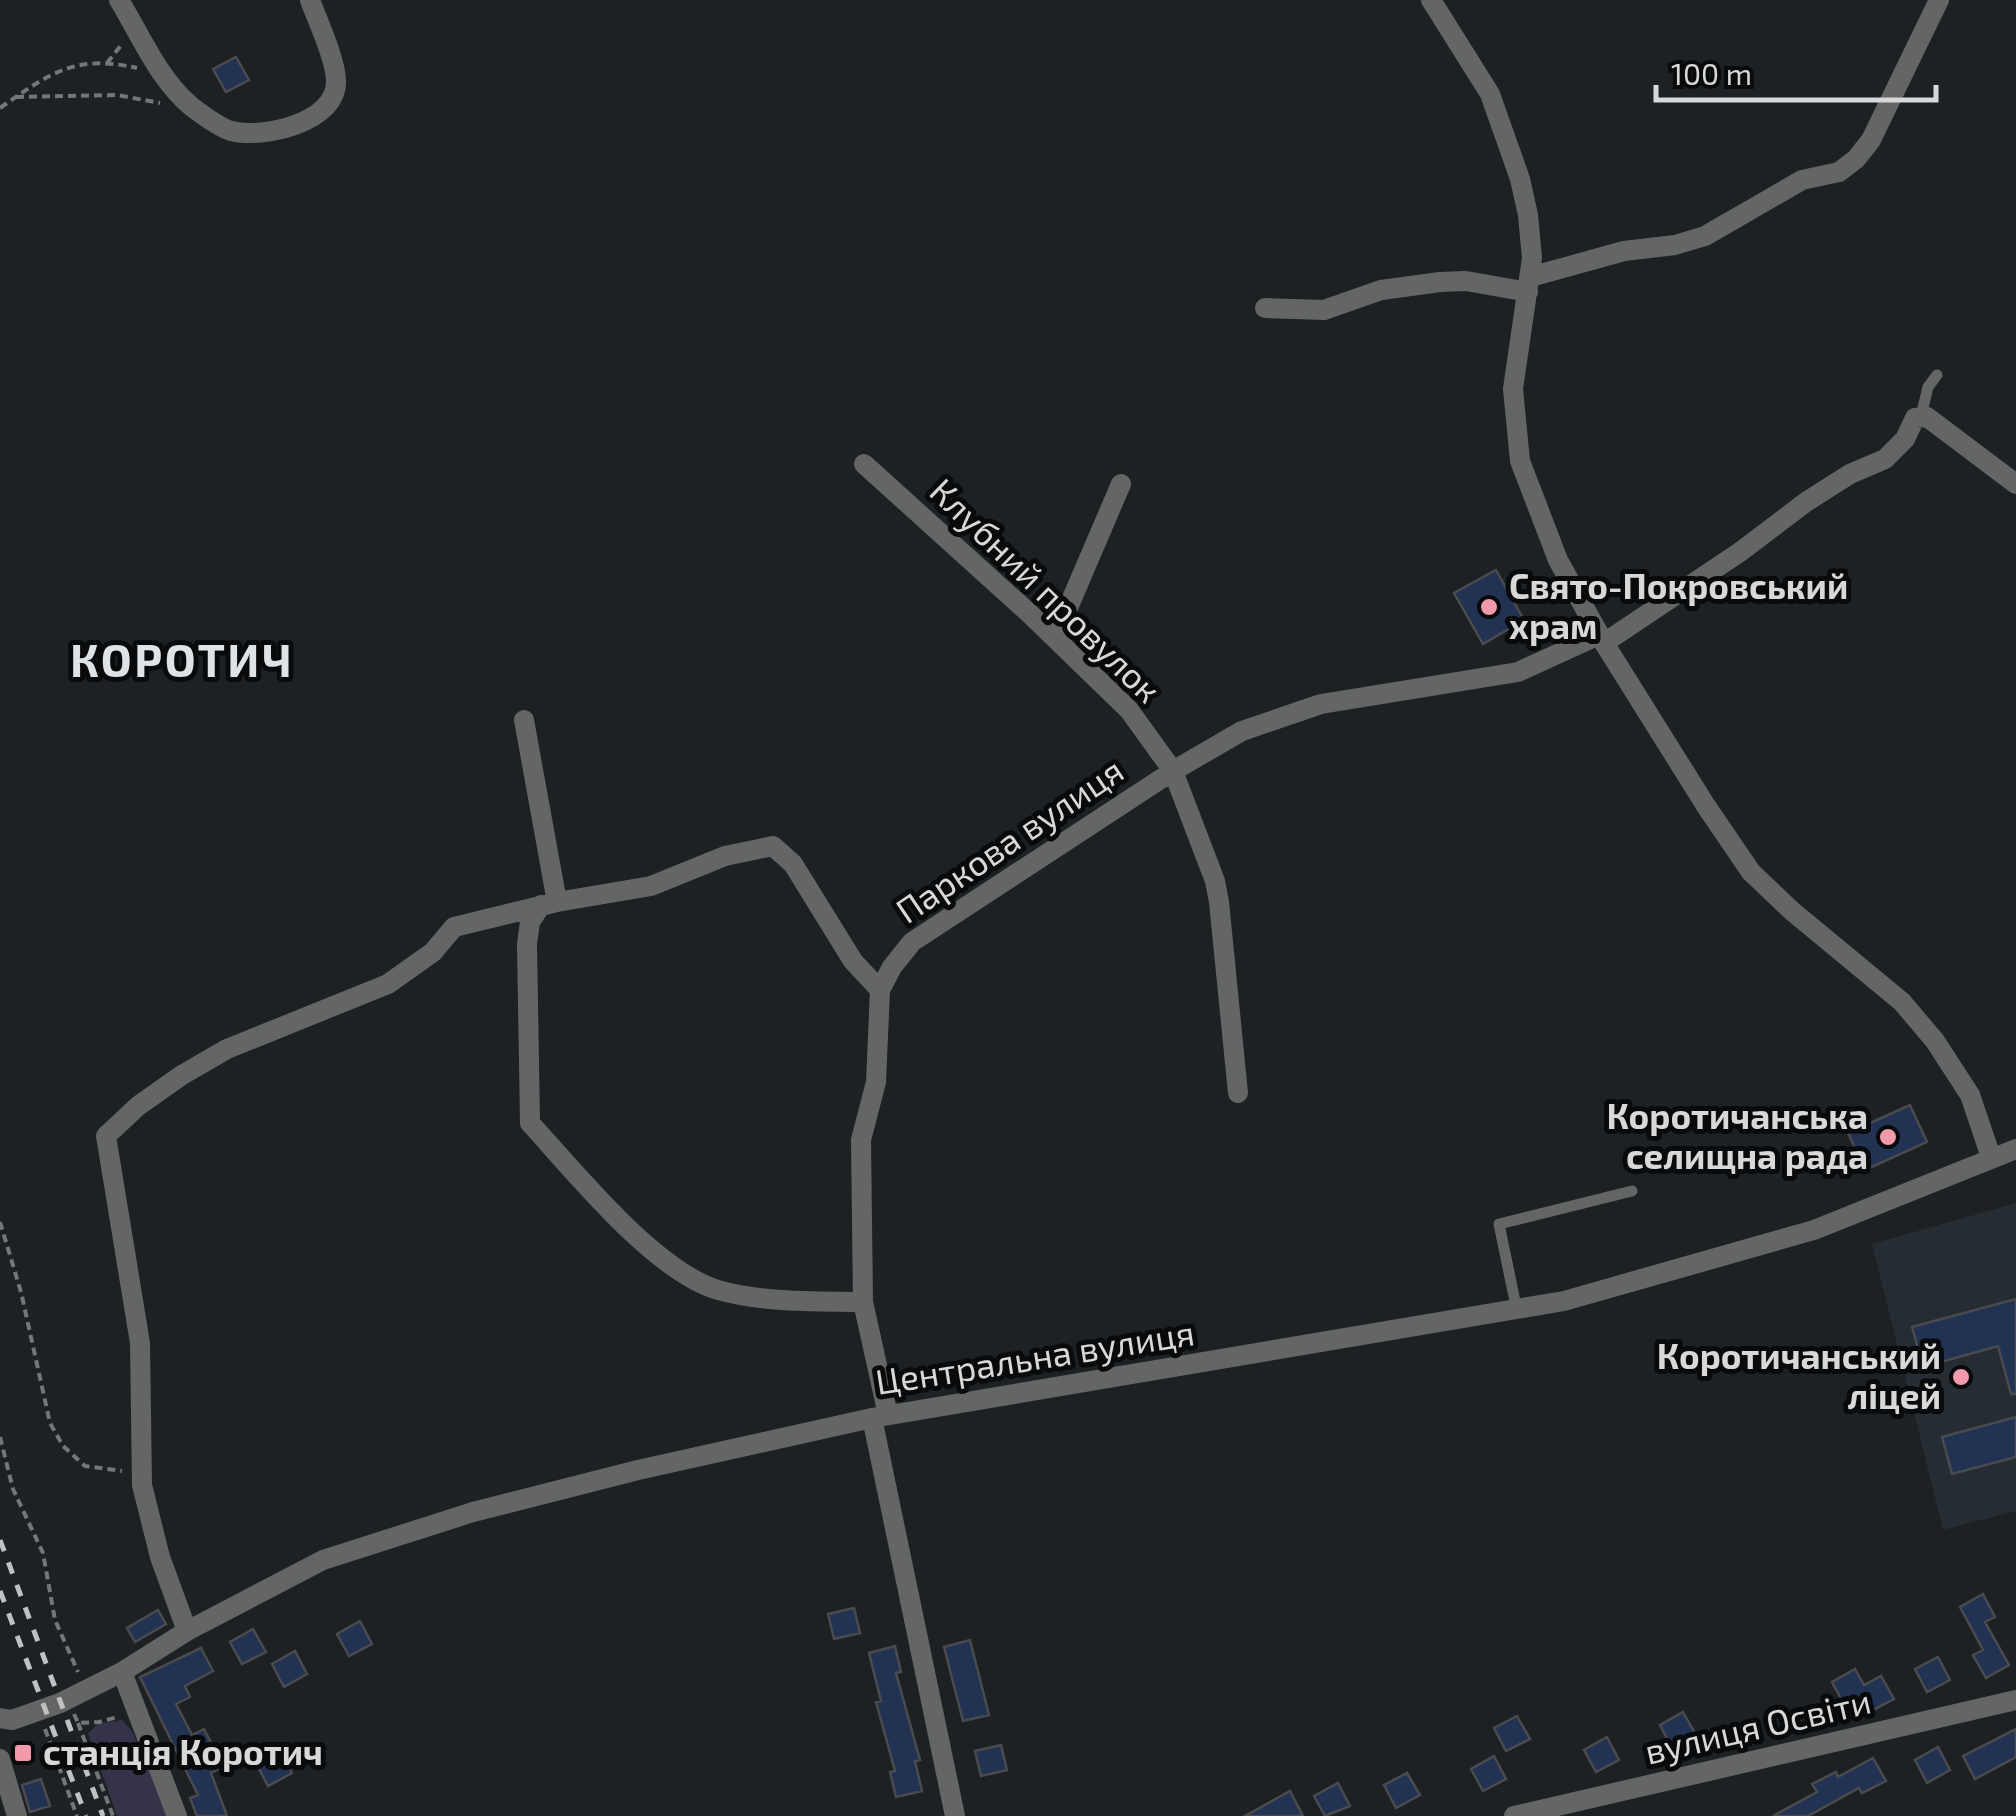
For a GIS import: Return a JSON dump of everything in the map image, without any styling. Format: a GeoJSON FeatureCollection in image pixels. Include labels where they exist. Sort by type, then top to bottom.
{"type":"FeatureCollection","features":[{"type":"Feature","properties":{"kind":"street"},"geometry":{"type":"LineString","coordinates":[[119,0],[162,74],[188,104],[229,130],[248,132],[306,122],[316,117],[330,100],[336,78],[310,0]]}},
{"type":"Feature","properties":{"kind":"street"},"geometry":{"type":"LineString","coordinates":[[1431,0],[1490,94],[1520,179],[1532,258],[1513,389],[1520,461],[1558,560],[1601,639],[1751,872],[1792,911],[1891,991],[1935,1041],[1970,1095],[1991,1156]]}},
{"type":"Feature","properties":{"kind":"street"},"geometry":{"type":"LineString","coordinates":[[1265,308],[1324,310],[1381,290],[1440,282],[1529,284],[1624,251],[1675,245],[1705,236],[1802,180],[1839,172],[1856,159],[1871,140],[1939,0]]}},
{"type":"Feature","properties":{"kind":"street"},"geometry":{"type":"LineString","coordinates":[[1921,416],[2016,484]]}},
{"type":"Feature","properties":{"kind":"street","name":"Паркова вулиця"},"geometry":{"type":"LineString","coordinates":[[880,990],[912,942],[1242,731],[1321,704],[1518,672],[1601,639],[1740,552],[1850,474],[1885,459],[1905,439],[1915,418],[1921,416]]}},
{"type":"Feature","properties":{"kind":"street","name":"Клубний провулок"},"geometry":{"type":"LineString","coordinates":[[864,464],[1129,710],[1174,771],[1219,902],[1238,1093]]}},
{"type":"Feature","properties":{"kind":"street"},"geometry":{"type":"LineString","coordinates":[[1055,638],[1121,484]]}},
{"type":"Feature","properties":{"kind":"street"},"geometry":{"type":"LineString","coordinates":[[524,720],[549,904]]}},
{"type":"Feature","properties":{"kind":"street"},"geometry":{"type":"LineString","coordinates":[[187,1631],[160,1557],[142,1485],[140,1343],[106,1136],[138,1106],[227,1049],[388,984],[433,952],[454,927],[549,904],[651,886],[725,856],[774,846],[793,864],[854,961],[880,990],[876,1082],[862,1140],[863,1302],[880,1417],[955,1816]]}},
{"type":"Feature","properties":{"kind":"street"},"geometry":{"type":"LineString","coordinates":[[549,904],[530,922],[528,944],[530,1123],[611,1211],[671,1265],[713,1289],[749,1297],[863,1302]]}},
{"type":"Feature","properties":{"kind":"street","name":"Центральна вулиця"},"geometry":{"type":"LineString","coordinates":[[0,1718],[12,1720],[122,1672],[187,1631],[323,1560],[473,1512],[880,1417],[1517,1311],[1814,1230],[2016,1148]]}},
{"type":"Feature","properties":{"kind":"street"},"geometry":{"type":"LineString","coordinates":[[122,1672],[178,1816]]}},
{"type":"Feature","properties":{"kind":"street","name":"вулиця Освіти"},"geometry":{"type":"LineString","coordinates":[[1514,1816],[2016,1700]]}},
{"type":"Feature","properties":{"kind":"street"},"geometry":{"type":"LineString","coordinates":[[0,1759],[17,1816]]}},
{"type":"Feature","properties":{"kind":"lane"},"geometry":{"type":"LineString","coordinates":[[1921,416],[1928,388],[1936,375]]}},
{"type":"Feature","properties":{"kind":"lane"},"geometry":{"type":"LineString","coordinates":[[1517,1311],[1499,1224],[1632,1192]]}},
{"type":"Feature","properties":{"kind":"path"},"geometry":{"type":"LineString","coordinates":[[0,108],[61,70],[92,62],[162,74]]}},
{"type":"Feature","properties":{"kind":"path"},"geometry":{"type":"LineString","coordinates":[[16,97],[116,96],[166,104]]}},
{"type":"Feature","properties":{"kind":"path"},"geometry":{"type":"LineString","coordinates":[[0,1222],[38,1360],[50,1423],[63,1446],[85,1466],[123,1471],[142,1485]]}},
{"type":"Feature","properties":{"kind":"path"},"geometry":{"type":"LineString","coordinates":[[0,1437],[14,1489],[43,1554],[55,1620],[85,1690]]}},
{"type":"Feature","properties":{"kind":"path"},"geometry":{"type":"LineString","coordinates":[[78,1723],[99,1722],[137,1711]]}},
{"type":"Feature","properties":{"kind":"path"},"geometry":{"type":"LineString","coordinates":[[65,1716],[73,1713],[78,1723],[113,1816]]}},
{"type":"Feature","properties":{"kind":"path"},"geometry":{"type":"LineString","coordinates":[[50,1722],[43,1724],[78,1816]]}},
{"type":"Feature","properties":{"kind":"shaded area","name":"Коротичанський ліцей"},"geometry":{"type":"Polygon","coordinates":[[[2016,1203],[2016,1511],[1943,1530],[1872,1244],[2016,1203]]]}},
{"type":"Feature","properties":{"kind":"shaded area"},"geometry":{"type":"Polygon","coordinates":[[[122,1720],[132,1731],[170,1816],[117,1816],[88,1733],[98,1724],[122,1720]]]}},
{"type":"Feature","properties":{"kind":"building"},"geometry":{"type":"Polygon","coordinates":[[[236,57],[249,80],[226,92],[213,69],[236,57]]]}},
{"type":"Feature","properties":{"kind":"building","name":"Свято-Покровський храм"},"geometry":{"type":"Polygon","coordinates":[[[1496,570],[1524,620],[1483,644],[1454,593],[1496,570]]]}},
{"type":"Feature","properties":{"kind":"building","name":"Коротичанська селищна рада"},"geometry":{"type":"Polygon","coordinates":[[[1910,1105],[1927,1142],[1865,1170],[1848,1133],[1910,1105]]]}},
{"type":"Feature","properties":{"kind":"building"},"geometry":{"type":"Polygon","coordinates":[[[2016,1299],[2016,1394],[2011,1394],[1998,1346],[1923,1367],[1912,1327],[2016,1299]]]}},
{"type":"Feature","properties":{"kind":"building"},"geometry":{"type":"Polygon","coordinates":[[[2016,1417],[2016,1457],[1952,1474],[1942,1437],[2016,1417]]]}},
{"type":"Feature","properties":{"kind":"building"},"geometry":{"type":"Polygon","coordinates":[[[1983,1594],[1995,1617],[1985,1622],[2009,1665],[1986,1678],[1973,1655],[1983,1650],[1960,1607],[1983,1594]]]}},
{"type":"Feature","properties":{"kind":"building"},"geometry":{"type":"Polygon","coordinates":[[[854,1608],[860,1633],[834,1639],[828,1614],[854,1608]]]}},
{"type":"Feature","properties":{"kind":"building"},"geometry":{"type":"Polygon","coordinates":[[[158,1610],[166,1624],[135,1642],[127,1628],[158,1610]]]}},
{"type":"Feature","properties":{"kind":"building"},"geometry":{"type":"Polygon","coordinates":[[[360,1621],[372,1644],[349,1656],[337,1634],[360,1621]]]}},
{"type":"Feature","properties":{"kind":"building"},"geometry":{"type":"Polygon","coordinates":[[[253,1629],[266,1652],[242,1664],[230,1642],[253,1629]]]}},
{"type":"Feature","properties":{"kind":"building"},"geometry":{"type":"Polygon","coordinates":[[[970,1640],[989,1715],[963,1721],[944,1647],[970,1640]]]}},
{"type":"Feature","properties":{"kind":"building"},"geometry":{"type":"Polygon","coordinates":[[[895,1646],[901,1672],[896,1673],[920,1760],[915,1761],[922,1791],[896,1797],[890,1772],[895,1771],[876,1702],[881,1701],[869,1653],[895,1646]]]}},
{"type":"Feature","properties":{"kind":"building"},"geometry":{"type":"Polygon","coordinates":[[[201,1648],[213,1671],[185,1686],[190,1697],[176,1704],[192,1735],[204,1729],[223,1767],[211,1773],[227,1816],[197,1816],[190,1798],[198,1795],[140,1677],[201,1648]]]}},
{"type":"Feature","properties":{"kind":"building"},"geometry":{"type":"Polygon","coordinates":[[[295,1651],[307,1674],[284,1687],[272,1664],[295,1651]]]}},
{"type":"Feature","properties":{"kind":"building"},"geometry":{"type":"Polygon","coordinates":[[[1938,1657],[1950,1680],[1927,1692],[1915,1669],[1938,1657]]]}},
{"type":"Feature","properties":{"kind":"building"},"geometry":{"type":"Polygon","coordinates":[[[1855,1669],[1864,1685],[1881,1676],[1894,1699],[1871,1711],[1862,1695],[1844,1704],[1832,1682],[1855,1669]]]}},
{"type":"Feature","properties":{"kind":"building"},"geometry":{"type":"Polygon","coordinates":[[[1683,1712],[1696,1735],[1672,1748],[1660,1725],[1683,1712]]]}},
{"type":"Feature","properties":{"kind":"building"},"geometry":{"type":"Polygon","coordinates":[[[1517,1716],[1530,1739],[1506,1751],[1494,1728],[1517,1716]]]}},
{"type":"Feature","properties":{"kind":"building"},"geometry":{"type":"Polygon","coordinates":[[[2016,1729],[2016,1757],[1975,1779],[1963,1756],[2016,1729]]]}},
{"type":"Feature","properties":{"kind":"building"},"geometry":{"type":"Polygon","coordinates":[[[1607,1737],[1619,1760],[1596,1772],[1584,1750],[1607,1737]]]}},
{"type":"Feature","properties":{"kind":"building"},"geometry":{"type":"Polygon","coordinates":[[[1001,1745],[1007,1770],[981,1776],[975,1751],[1001,1745]]]}},
{"type":"Feature","properties":{"kind":"building"},"geometry":{"type":"Polygon","coordinates":[[[1938,1747],[1950,1770],[1927,1783],[1915,1760],[1938,1747]]]}},
{"type":"Feature","properties":{"kind":"building"},"geometry":{"type":"Polygon","coordinates":[[[279,1750],[292,1773],[268,1786],[256,1763],[279,1750]]]}},
{"type":"Feature","properties":{"kind":"building"},"geometry":{"type":"Polygon","coordinates":[[[1494,1756],[1506,1779],[1483,1791],[1471,1769],[1494,1756]]]}},
{"type":"Feature","properties":{"kind":"building"},"geometry":{"type":"Polygon","coordinates":[[[1873,1758],[1886,1781],[1862,1793],[1859,1788],[1808,1816],[1773,1816],[1817,1792],[1812,1784],[1836,1772],[1838,1777],[1873,1758]]]}},
{"type":"Feature","properties":{"kind":"building"},"geometry":{"type":"Polygon","coordinates":[[[1407,1773],[1420,1795],[1396,1808],[1384,1785],[1407,1773]]]}},
{"type":"Feature","properties":{"kind":"building"},"geometry":{"type":"Polygon","coordinates":[[[41,1779],[50,1806],[30,1812],[22,1785],[41,1779]]]}},
{"type":"Feature","properties":{"kind":"building"},"geometry":{"type":"Polygon","coordinates":[[[1338,1783],[1350,1806],[1325,1816],[1314,1796],[1338,1783]]]}},
{"type":"Feature","properties":{"kind":"building"},"geometry":{"type":"Polygon","coordinates":[[[1290,1791],[1303,1816],[1245,1816],[1290,1791]]]}},
{"type":"Feature","properties":{"kind":"railway"},"geometry":{"type":"LineString","coordinates":[[0,1540],[103,1816]]}},
{"type":"Feature","properties":{"kind":"railway"},"geometry":{"type":"LineString","coordinates":[[0,1591],[86,1816]]}},
{"type":"Feature","properties":{"kind":"place","name":"Свято-Покровський храм"},"geometry":{"type":"Point","coordinates":[1489,607]}},
{"type":"Feature","properties":{"kind":"place","name":"Коротичанська селищна рада"},"geometry":{"type":"Point","coordinates":[1888,1137]}},
{"type":"Feature","properties":{"kind":"place","name":"Коротичанський ліцей"},"geometry":{"type":"Point","coordinates":[1961,1377]}},
{"type":"Feature","properties":{"kind":"place","name":"станція Коротич"},"geometry":{"type":"Point","coordinates":[23,1753]}},
{"type":"Feature","properties":{"kind":"district","name":"КОРОТИЧ"},"geometry":{"type":"Point","coordinates":[182,661]}}]}
